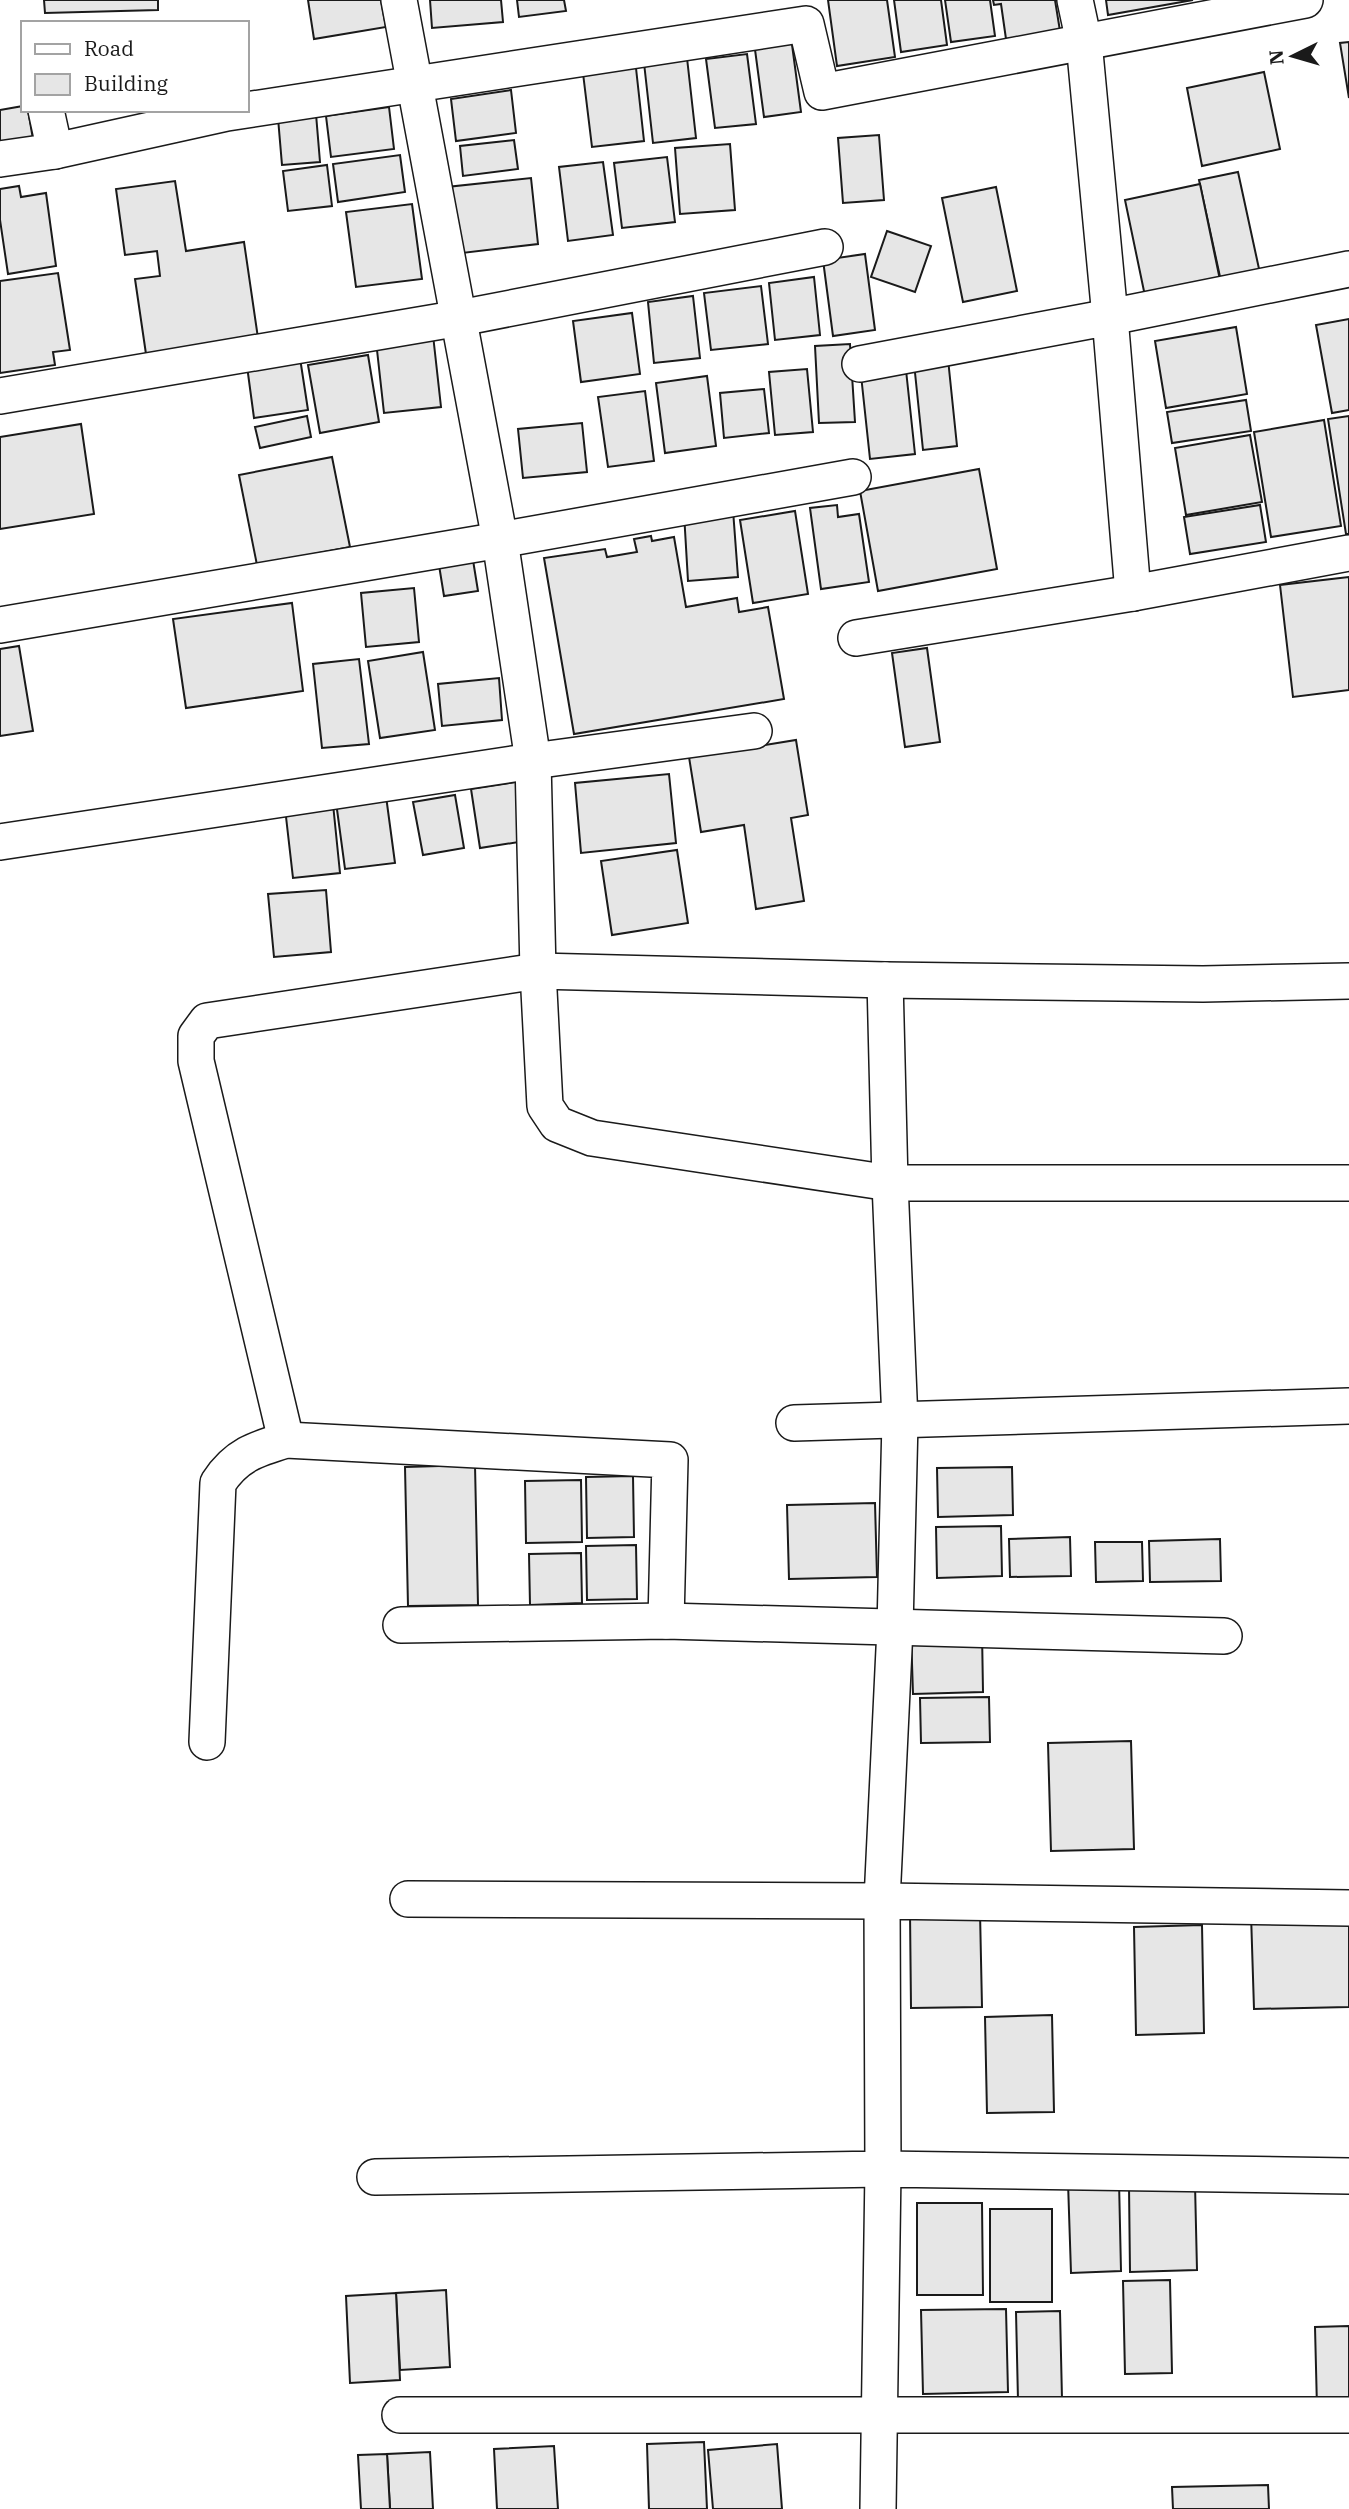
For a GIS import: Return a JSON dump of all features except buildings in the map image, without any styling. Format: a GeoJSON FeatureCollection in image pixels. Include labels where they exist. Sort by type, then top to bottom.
{"type":"FeatureCollection","features":[{"type":"Feature","properties":{"kind":"street"},"geometry":{"type":"LineString","coordinates":[[399,0],[500,540],[533,761],[538,971],[545,1106],[557,1124],[592,1138],[890,1183],[1349,1184]]}},
{"type":"Feature","properties":{"kind":"street"},"geometry":{"type":"LineString","coordinates":[[1075,0],[1084,42],[1133,593]]}},
{"type":"Feature","properties":{"kind":"street"},"geometry":{"type":"LineString","coordinates":[[248,110],[416,84],[804,12],[822,92],[1305,0]]}},
{"type":"Feature","properties":{"kind":"street"},"geometry":{"type":"LineString","coordinates":[[46,112],[55,150]]}},
{"type":"Feature","properties":{"kind":"street"},"geometry":{"type":"LineString","coordinates":[[0,159],[234,112]]}},
{"type":"Feature","properties":{"kind":"street"},"geometry":{"type":"LineString","coordinates":[[0,396],[460,318],[825,247]]}},
{"type":"Feature","properties":{"kind":"street"},"geometry":{"type":"LineString","coordinates":[[860,364],[1349,269]]}},
{"type":"Feature","properties":{"kind":"street"},"geometry":{"type":"LineString","coordinates":[[0,625],[853,477]]}},
{"type":"Feature","properties":{"kind":"street"},"geometry":{"type":"LineString","coordinates":[[856,638],[1133,593],[1349,553]]}},
{"type":"Feature","properties":{"kind":"street"},"geometry":{"type":"LineString","coordinates":[[0,842],[533,761],[754,731]]}},
{"type":"Feature","properties":{"kind":"street"},"geometry":{"type":"LineString","coordinates":[[286,1440],[196,1061],[196,1036],[207,1021],[538,971],[885,980],[1203,984],[1349,981]]}},
{"type":"Feature","properties":{"kind":"street"},"geometry":{"type":"LineString","coordinates":[[877,2509],[883,2169],[882,1901],[900,1421],[885,980]]}},
{"type":"Feature","properties":{"kind":"street"},"geometry":{"type":"LineString","coordinates":[[794,1423],[1349,1406]]}},
{"type":"Feature","properties":{"kind":"street"},"geometry":{"type":"LineString","coordinates":[[207,1742],[218,1483],[229,1466],[252,1451],[286,1440],[670,1461],[666,1620]]}},
{"type":"Feature","properties":{"kind":"street"},"geometry":{"type":"LineString","coordinates":[[401,1625],[666,1620],[1224,1636]]}},
{"type":"Feature","properties":{"kind":"street"},"geometry":{"type":"LineString","coordinates":[[408,1899],[882,1901],[1349,1908]]}},
{"type":"Feature","properties":{"kind":"street"},"geometry":{"type":"LineString","coordinates":[[374,2177],[883,2169],[1349,2175]]}},
{"type":"Feature","properties":{"kind":"street"},"geometry":{"type":"LineString","coordinates":[[400,2415],[1349,2415]]}}]}
